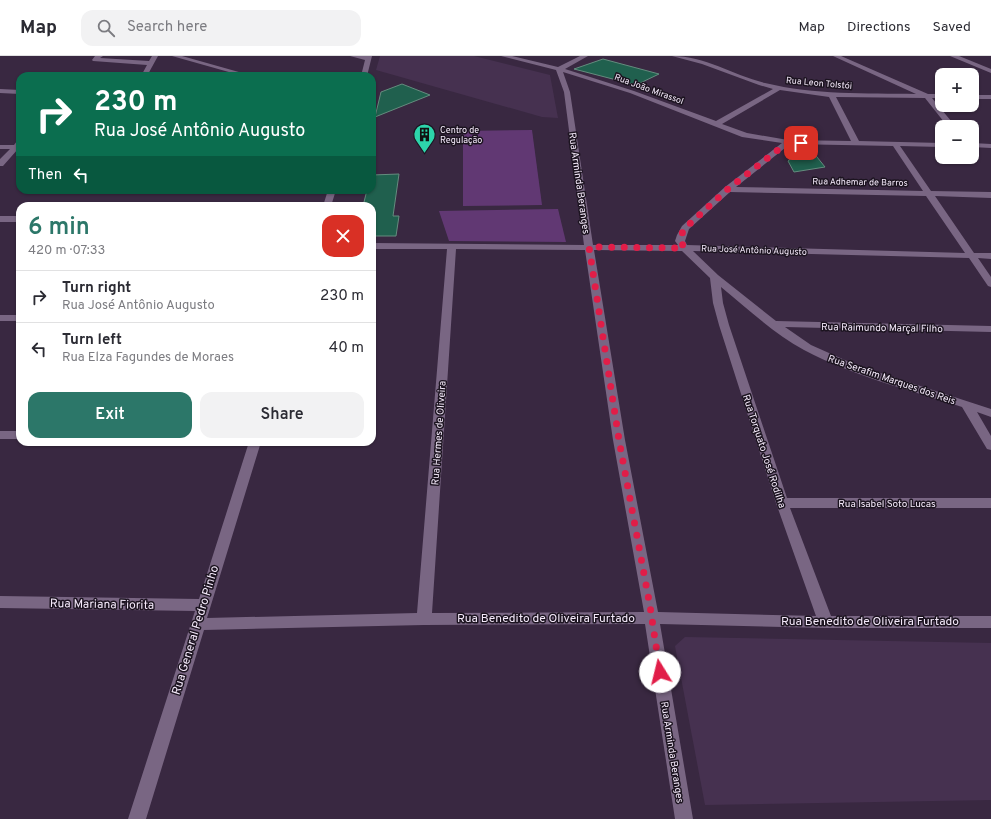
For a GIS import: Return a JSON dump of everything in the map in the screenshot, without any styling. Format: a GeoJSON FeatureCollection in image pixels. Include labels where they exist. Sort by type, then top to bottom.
{"type":"FeatureCollection","features":[{"type":"Feature","properties":{"kind":"street"},"geometry":{"type":"LineString","coordinates":[[100,56],[96,58],[96,60],[151,64]]}},
{"type":"Feature","properties":{"kind":"street"},"geometry":{"type":"LineString","coordinates":[[146,72],[155,56]]}},
{"type":"Feature","properties":{"kind":"street"},"geometry":{"type":"LineString","coordinates":[[175,56],[235,72]]}},
{"type":"Feature","properties":{"kind":"street"},"geometry":{"type":"LineString","coordinates":[[352,56],[369,58],[365,72]]}},
{"type":"Feature","properties":{"kind":"street","name":"Rua João Mirassol"},"geometry":{"type":"LineString","coordinates":[[504,56],[559,69],[645,96],[745,135],[788,142],[935,145]]}},
{"type":"Feature","properties":{"kind":"street"},"geometry":{"type":"LineString","coordinates":[[559,69],[585,56]]}},
{"type":"Feature","properties":{"kind":"street","name":"Rua Leon Tolstói"},"geometry":{"type":"LineString","coordinates":[[676,56],[707,61],[779,88],[832,94],[935,96]]}},
{"type":"Feature","properties":{"kind":"street"},"geometry":{"type":"LineString","coordinates":[[836,56],[927,96],[946,120]]}},
{"type":"Feature","properties":{"kind":"street"},"geometry":{"type":"LineString","coordinates":[[952,56],[991,71]]}},
{"type":"Feature","properties":{"kind":"street","name":"Rua Arminda Beranges"},"geometry":{"type":"LineString","coordinates":[[559,69],[567,92],[619,440],[651,618],[684,819]]}},
{"type":"Feature","properties":{"kind":"street"},"geometry":{"type":"LineString","coordinates":[[716,124],[779,88]]}},
{"type":"Feature","properties":{"kind":"street"},"geometry":{"type":"LineString","coordinates":[[0,91],[16,92]]}},
{"type":"Feature","properties":{"kind":"street"},"geometry":{"type":"LineString","coordinates":[[832,94],[856,143]]}},
{"type":"Feature","properties":{"kind":"street"},"geometry":{"type":"LineString","coordinates":[[979,97],[991,97]]}},
{"type":"Feature","properties":{"kind":"street"},"geometry":{"type":"LineString","coordinates":[[684,248],[680,241],[681,235],[685,228],[728,189],[788,142]]}},
{"type":"Feature","properties":{"kind":"street"},"geometry":{"type":"LineString","coordinates":[[895,144],[991,284]]}},
{"type":"Feature","properties":{"kind":"street"},"geometry":{"type":"LineString","coordinates":[[979,145],[991,146]]}},
{"type":"Feature","properties":{"kind":"street"},"geometry":{"type":"LineString","coordinates":[[0,147],[16,146]]}},
{"type":"Feature","properties":{"kind":"street"},"geometry":{"type":"LineString","coordinates":[[0,164],[16,149]]}},
{"type":"Feature","properties":{"kind":"street","name":"Rua Adhemar de Barros"},"geometry":{"type":"LineString","coordinates":[[728,189],[991,195]]}},
{"type":"Feature","properties":{"kind":"street"},"geometry":{"type":"LineString","coordinates":[[0,219],[16,219]]}},
{"type":"Feature","properties":{"kind":"street","name":"Rua José Antônio Augusto"},"geometry":{"type":"LineString","coordinates":[[376,246],[684,248],[991,256]]}},
{"type":"Feature","properties":{"kind":"street","name":"Rua Hermes de Oliveira"},"geometry":{"type":"LineString","coordinates":[[424,619],[452,247]]}},
{"type":"Feature","properties":{"kind":"street","name":"Rua Serafim Marques dos Reis"},"geometry":{"type":"LineString","coordinates":[[684,248],[715,277],[773,324],[807,347],[852,367],[991,413]]}},
{"type":"Feature","properties":{"kind":"street","name":"Rua Torquato José Rodilha"},"geometry":{"type":"LineString","coordinates":[[715,277],[718,303],[724,325],[782,503],[826,622]]}},
{"type":"Feature","properties":{"kind":"street"},"geometry":{"type":"LineString","coordinates":[[0,318],[16,318]]}},
{"type":"Feature","properties":{"kind":"street","name":"Rua Raimundo Marçal Filho"},"geometry":{"type":"LineString","coordinates":[[773,324],[991,329]]}},
{"type":"Feature","properties":{"kind":"street"},"geometry":{"type":"LineString","coordinates":[[966,404],[991,446]]}},
{"type":"Feature","properties":{"kind":"street"},"geometry":{"type":"LineString","coordinates":[[0,435],[16,435]]}},
{"type":"Feature","properties":{"kind":"street","name":"Rua General Pedro Pinho"},"geometry":{"type":"LineString","coordinates":[[137,819],[254,446]]}},
{"type":"Feature","properties":{"kind":"street","name":"Rua Isabel Soto Lucas"},"geometry":{"type":"LineString","coordinates":[[782,503],[991,503]]}},
{"type":"Feature","properties":{"kind":"street","name":"Rua Mariana Fiorita"},"geometry":{"type":"LineString","coordinates":[[0,602],[203,605]]}},
{"type":"Feature","properties":{"kind":"street","name":"Rua Benedito de Oliveira Furtado"},"geometry":{"type":"LineString","coordinates":[[197,624],[424,619],[651,618],[826,622],[991,622]]}},
{"type":"Feature","properties":{"kind":"shaded area"},"geometry":{"type":"Polygon","coordinates":[[[380,56],[474,56],[550,75],[558,118],[542,117],[376,70],[380,56]]]}},
{"type":"Feature","properties":{"kind":"shaded area"},"geometry":{"type":"Polygon","coordinates":[[[532,130],[542,205],[463,206],[463,131],[532,130]]]}},
{"type":"Feature","properties":{"kind":"shaded area"},"geometry":{"type":"Polygon","coordinates":[[[558,209],[566,242],[449,241],[439,211],[558,209]]]}},
{"type":"Feature","properties":{"kind":"shaded area"},"geometry":{"type":"Polygon","coordinates":[[[685,637],[991,643],[991,800],[705,805],[675,646],[685,637]]]}},
{"type":"Feature","properties":{"kind":"building"},"geometry":{"type":"Polygon","coordinates":[[[603,59],[659,74],[636,85],[574,69],[603,59]]]}},
{"type":"Feature","properties":{"kind":"building"},"geometry":{"type":"Polygon","coordinates":[[[402,84],[430,95],[376,117],[381,92],[402,84]]]}},
{"type":"Feature","properties":{"kind":"building"},"geometry":{"type":"Polygon","coordinates":[[[813,152],[825,167],[794,172],[788,161],[794,156],[813,152]]]}},
{"type":"Feature","properties":{"kind":"building"},"geometry":{"type":"Polygon","coordinates":[[[399,174],[393,216],[399,216],[396,236],[376,236],[376,202],[364,202],[366,194],[376,194],[376,175],[399,174]]]}},
{"type":"Feature","properties":{"kind":"place","name":"Centro de Regulação"},"geometry":{"type":"Point","coordinates":[425,154]}},
{"type":"Feature","properties":{"kind":"route"},"geometry":{"type":"LineString","coordinates":[[660,672],[650,606],[619,440],[589,247],[684,248],[680,241],[681,235],[685,228],[728,189],[788,142],[801,143]]}}]}
